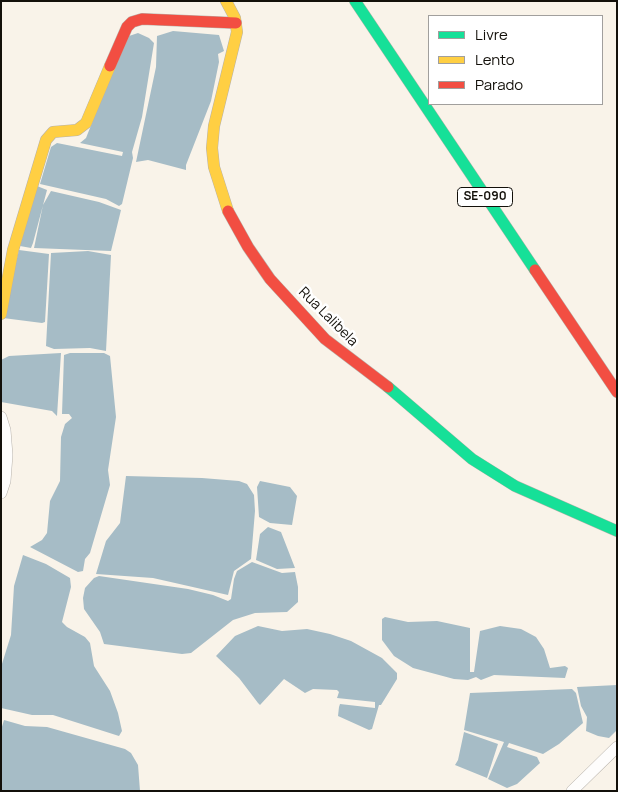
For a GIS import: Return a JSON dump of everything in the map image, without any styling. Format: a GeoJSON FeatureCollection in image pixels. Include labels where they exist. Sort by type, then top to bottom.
{"type":"FeatureCollection","features":[{"type":"Feature","properties":{"kind":"street"},"geometry":{"type":"LineString","coordinates":[[1,314],[13,250],[46,140],[51,133],[77,130],[86,122],[127,27],[132,22],[142,19],[236,23],[226,1]]}},
{"type":"Feature","properties":{"kind":"street","name":"SE-090"},"geometry":{"type":"LineString","coordinates":[[355,1],[453,151],[617,392]]}},
{"type":"Feature","properties":{"kind":"street","name":"Rua Lalibela"},"geometry":{"type":"LineString","coordinates":[[236,23],[236,38],[214,126],[212,156],[224,204],[248,247],[270,279],[325,339],[410,404],[472,458],[515,486],[617,531]]}},
{"type":"Feature","properties":{"kind":"street"},"geometry":{"type":"LineString","coordinates":[[1,417],[7,444],[6,469],[1,493]]}},
{"type":"Feature","properties":{"kind":"street"},"geometry":{"type":"LineString","coordinates":[[572,791],[617,746]]}},
{"type":"Feature","properties":{"kind":"water"},"geometry":{"type":"Polygon","coordinates":[[[173,31],[219,35],[224,51],[218,54],[219,62],[211,101],[186,165],[186,170],[148,160],[136,162],[156,67],[157,36],[173,31]]]}},
{"type":"Feature","properties":{"kind":"water"},"geometry":{"type":"Polygon","coordinates":[[[138,33],[149,38],[154,43],[142,117],[132,152],[133,158],[122,204],[119,206],[106,199],[40,184],[51,147],[57,143],[122,156],[123,152],[80,143],[86,138],[126,37],[138,33]]]}},
{"type":"Feature","properties":{"kind":"water"},"geometry":{"type":"Polygon","coordinates":[[[37,186],[47,190],[33,243],[31,248],[20,246],[37,186]]]}},
{"type":"Feature","properties":{"kind":"water"},"geometry":{"type":"Polygon","coordinates":[[[51,191],[99,202],[121,210],[111,251],[34,248],[43,205],[51,191]]]}},
{"type":"Feature","properties":{"kind":"water"},"geometry":{"type":"Polygon","coordinates":[[[19,250],[49,254],[45,322],[3,318],[19,250]]]}},
{"type":"Feature","properties":{"kind":"water"},"geometry":{"type":"Polygon","coordinates":[[[88,251],[111,255],[106,351],[90,348],[54,349],[46,346],[51,253],[88,251]]]}},
{"type":"Feature","properties":{"kind":"water"},"geometry":{"type":"Polygon","coordinates":[[[61,353],[57,416],[52,411],[1,402],[1,360],[9,356],[61,353]]]}},
{"type":"Feature","properties":{"kind":"water"},"geometry":{"type":"Polygon","coordinates":[[[70,353],[104,353],[110,356],[116,417],[108,470],[110,485],[90,553],[85,559],[83,571],[78,572],[30,547],[42,540],[47,533],[50,501],[60,481],[61,437],[65,424],[72,418],[69,414],[62,414],[64,355],[70,353]]]}},
{"type":"Feature","properties":{"kind":"water"},"geometry":{"type":"Polygon","coordinates":[[[126,476],[202,478],[239,481],[247,484],[254,495],[255,511],[251,559],[234,571],[228,595],[153,578],[96,574],[106,541],[120,523],[126,476]]]}},
{"type":"Feature","properties":{"kind":"water"},"geometry":{"type":"Polygon","coordinates":[[[260,481],[290,487],[297,496],[292,525],[270,523],[259,517],[257,487],[260,481]]]}},
{"type":"Feature","properties":{"kind":"water"},"geometry":{"type":"Polygon","coordinates":[[[268,527],[281,532],[295,568],[277,569],[256,560],[260,534],[268,527]]]}},
{"type":"Feature","properties":{"kind":"water"},"geometry":{"type":"Polygon","coordinates":[[[23,555],[46,564],[70,578],[71,587],[62,622],[85,637],[90,643],[94,666],[110,691],[118,713],[122,731],[119,736],[53,715],[32,715],[1,708],[1,667],[11,635],[14,586],[23,555]]]}},
{"type":"Feature","properties":{"kind":"water"},"geometry":{"type":"Polygon","coordinates":[[[252,562],[282,573],[295,572],[298,602],[287,612],[255,613],[233,620],[191,653],[182,654],[104,644],[100,632],[84,609],[83,598],[85,588],[94,578],[99,576],[188,589],[228,601],[231,599],[237,571],[252,562]]]}},
{"type":"Feature","properties":{"kind":"water"},"geometry":{"type":"Polygon","coordinates":[[[385,617],[408,622],[437,621],[470,628],[470,672],[474,672],[480,631],[500,626],[521,629],[536,637],[544,649],[550,668],[565,666],[568,668],[565,678],[494,675],[481,680],[476,677],[468,680],[454,679],[413,668],[394,656],[382,640],[382,619],[385,617]]]}},
{"type":"Feature","properties":{"kind":"water"},"geometry":{"type":"Polygon","coordinates":[[[258,626],[282,631],[307,629],[330,634],[351,641],[382,658],[397,673],[397,679],[381,705],[379,705],[372,729],[369,730],[338,716],[339,707],[340,704],[375,708],[375,702],[337,698],[339,692],[337,690],[313,689],[305,693],[284,679],[260,705],[239,678],[216,656],[235,636],[258,626]]]}},
{"type":"Feature","properties":{"kind":"water"},"geometry":{"type":"Polygon","coordinates":[[[617,685],[617,730],[609,738],[586,731],[587,717],[581,706],[577,687],[617,685]]]}},
{"type":"Feature","properties":{"kind":"water"},"geometry":{"type":"Polygon","coordinates":[[[572,689],[576,693],[583,723],[559,744],[543,754],[509,743],[507,747],[537,757],[540,763],[517,784],[507,788],[488,779],[504,742],[464,730],[470,693],[572,689]]]}},
{"type":"Feature","properties":{"kind":"water"},"geometry":{"type":"Polygon","coordinates":[[[4,720],[25,726],[47,727],[125,749],[131,753],[138,765],[140,791],[1,791],[1,730],[4,720]]]}},
{"type":"Feature","properties":{"kind":"water"},"geometry":{"type":"Polygon","coordinates":[[[464,732],[498,744],[487,778],[455,765],[458,760],[464,732]]]}},
{"type":"Feature","properties":{"kind":"traffic: fast"},"geometry":{"type":"LineString","coordinates":[[355,1],[535,270]]}},
{"type":"Feature","properties":{"kind":"traffic: fast"},"geometry":{"type":"LineString","coordinates":[[388,387],[472,459],[515,486],[617,531]]}},
{"type":"Feature","properties":{"kind":"traffic: slow"},"geometry":{"type":"LineString","coordinates":[[226,1],[235,18],[237,32],[214,126],[212,148],[214,167],[228,211]]}},
{"type":"Feature","properties":{"kind":"traffic: slow"},"geometry":{"type":"LineString","coordinates":[[1,314],[13,250],[46,140],[53,132],[77,130],[86,123],[110,66]]}},
{"type":"Feature","properties":{"kind":"traffic: jam"},"geometry":{"type":"LineString","coordinates":[[110,66],[127,27],[132,22],[142,19],[236,23]]}},
{"type":"Feature","properties":{"kind":"traffic: jam"},"geometry":{"type":"LineString","coordinates":[[228,211],[248,247],[270,279],[325,339],[388,387]]}},
{"type":"Feature","properties":{"kind":"traffic: jam"},"geometry":{"type":"LineString","coordinates":[[535,270],[617,392]]}}]}
